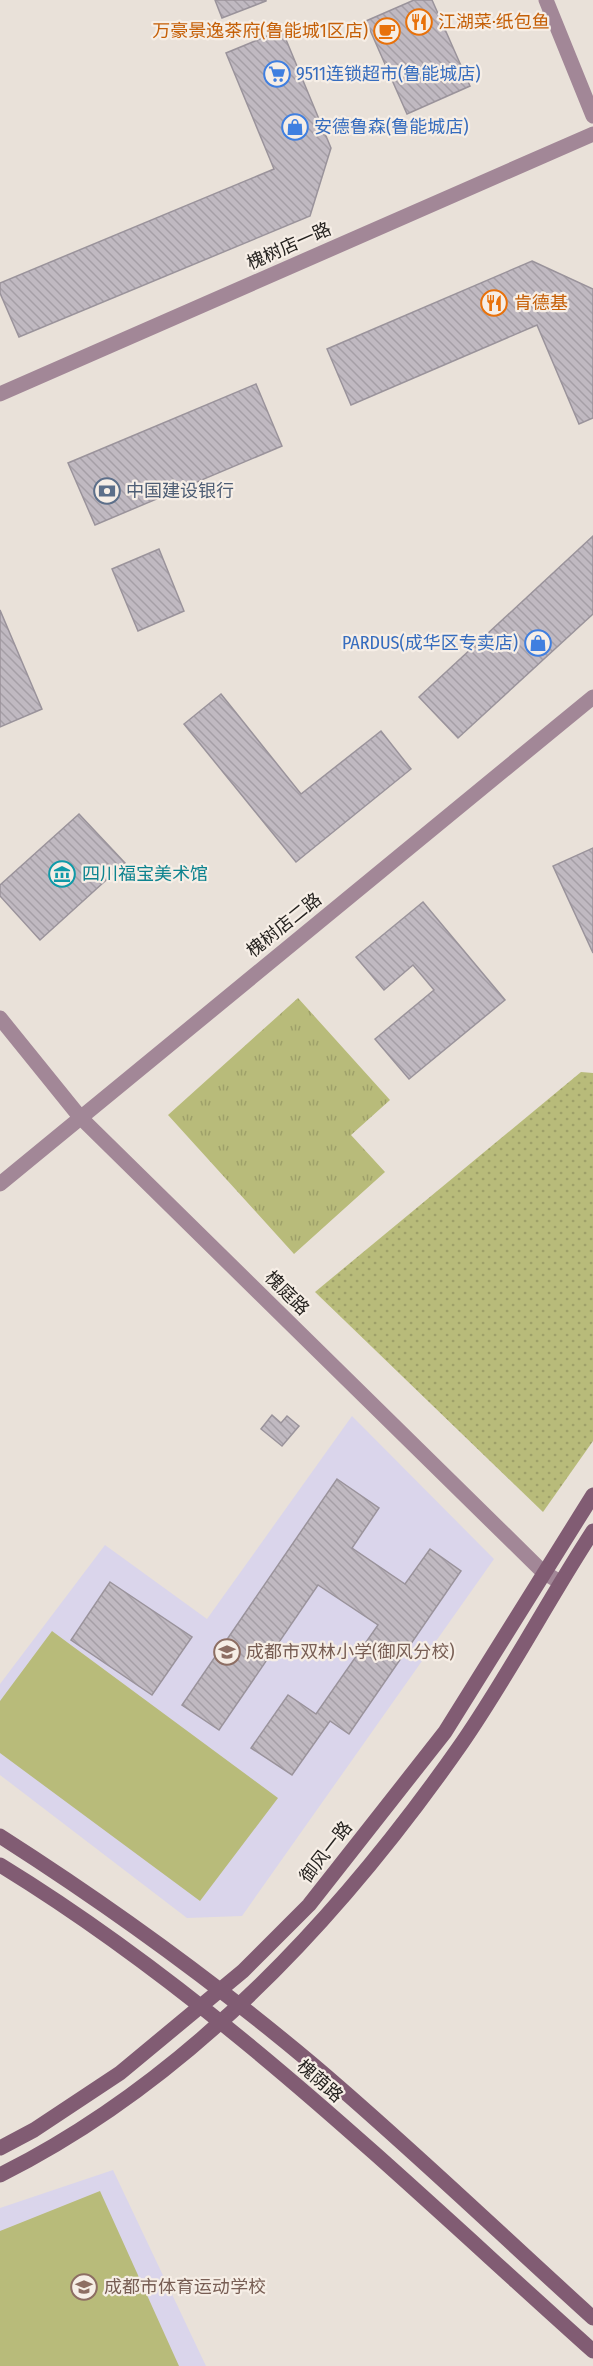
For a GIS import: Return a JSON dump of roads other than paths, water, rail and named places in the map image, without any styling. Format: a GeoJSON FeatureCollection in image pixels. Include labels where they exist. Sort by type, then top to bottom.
{"type":"FeatureCollection","features":[{"type":"Feature","properties":{"kind":"main road","name":"御风一路"},"geometry":{"type":"LineString","coordinates":[[0,2148],[34,2130],[120,2073],[202,2007],[309,1905],[445,1732],[593,1495]]}},
{"type":"Feature","properties":{"kind":"main road"},"geometry":{"type":"LineString","coordinates":[[0,2175],[42,2154],[129,2097],[219,2021],[334,1907],[390,1843],[463,1741],[593,1531]]}},
{"type":"Feature","properties":{"kind":"main road","name":"槐荫路"},"geometry":{"type":"LineString","coordinates":[[0,1836],[68,1879],[219,1990],[311,2063],[593,2318]]}},
{"type":"Feature","properties":{"kind":"main road","name":"槐荫路"},"geometry":{"type":"LineString","coordinates":[[0,1865],[54,1898],[202,2007],[292,2082],[593,2352]]}},
{"type":"Feature","properties":{"kind":"street"},"geometry":{"type":"LineString","coordinates":[[546,0],[593,116]]}},
{"type":"Feature","properties":{"kind":"street","name":"槐树店一路"},"geometry":{"type":"LineString","coordinates":[[0,394],[593,134]]}},
{"type":"Feature","properties":{"kind":"street","name":"槐树店二路"},"geometry":{"type":"LineString","coordinates":[[0,1184],[593,697]]}},
{"type":"Feature","properties":{"kind":"street","name":"槐庭路"},"geometry":{"type":"LineString","coordinates":[[0,1018],[80,1117],[543,1572],[560,1582]]}},
{"type":"Feature","properties":{"kind":"place","name":"江湖菜·纸包鱼"},"geometry":{"type":"Point","coordinates":[419,22]}},
{"type":"Feature","properties":{"kind":"place","name":"万豪景逸茶府(鲁能城1区店)"},"geometry":{"type":"Point","coordinates":[387,31]}},
{"type":"Feature","properties":{"kind":"place","name":"9511连锁超市(鲁能城店)"},"geometry":{"type":"Point","coordinates":[277,74]}},
{"type":"Feature","properties":{"kind":"place","name":"安德鲁森(鲁能城店)"},"geometry":{"type":"Point","coordinates":[295,127]}},
{"type":"Feature","properties":{"kind":"place","name":"肯德基"},"geometry":{"type":"Point","coordinates":[494,303]}},
{"type":"Feature","properties":{"kind":"place","name":"中国建设银行"},"geometry":{"type":"Point","coordinates":[107,491]}},
{"type":"Feature","properties":{"kind":"place","name":"PARDUS(成华区专卖店)"},"geometry":{"type":"Point","coordinates":[538,643]}},
{"type":"Feature","properties":{"kind":"place","name":"四川福宝美术馆"},"geometry":{"type":"Point","coordinates":[62,874]}},
{"type":"Feature","properties":{"kind":"place","name":"成都市双林小学(御风分校)"},"geometry":{"type":"Point","coordinates":[227,1652]}},
{"type":"Feature","properties":{"kind":"place","name":"成都市体育运动学校"},"geometry":{"type":"Point","coordinates":[84,2287]}}]}
